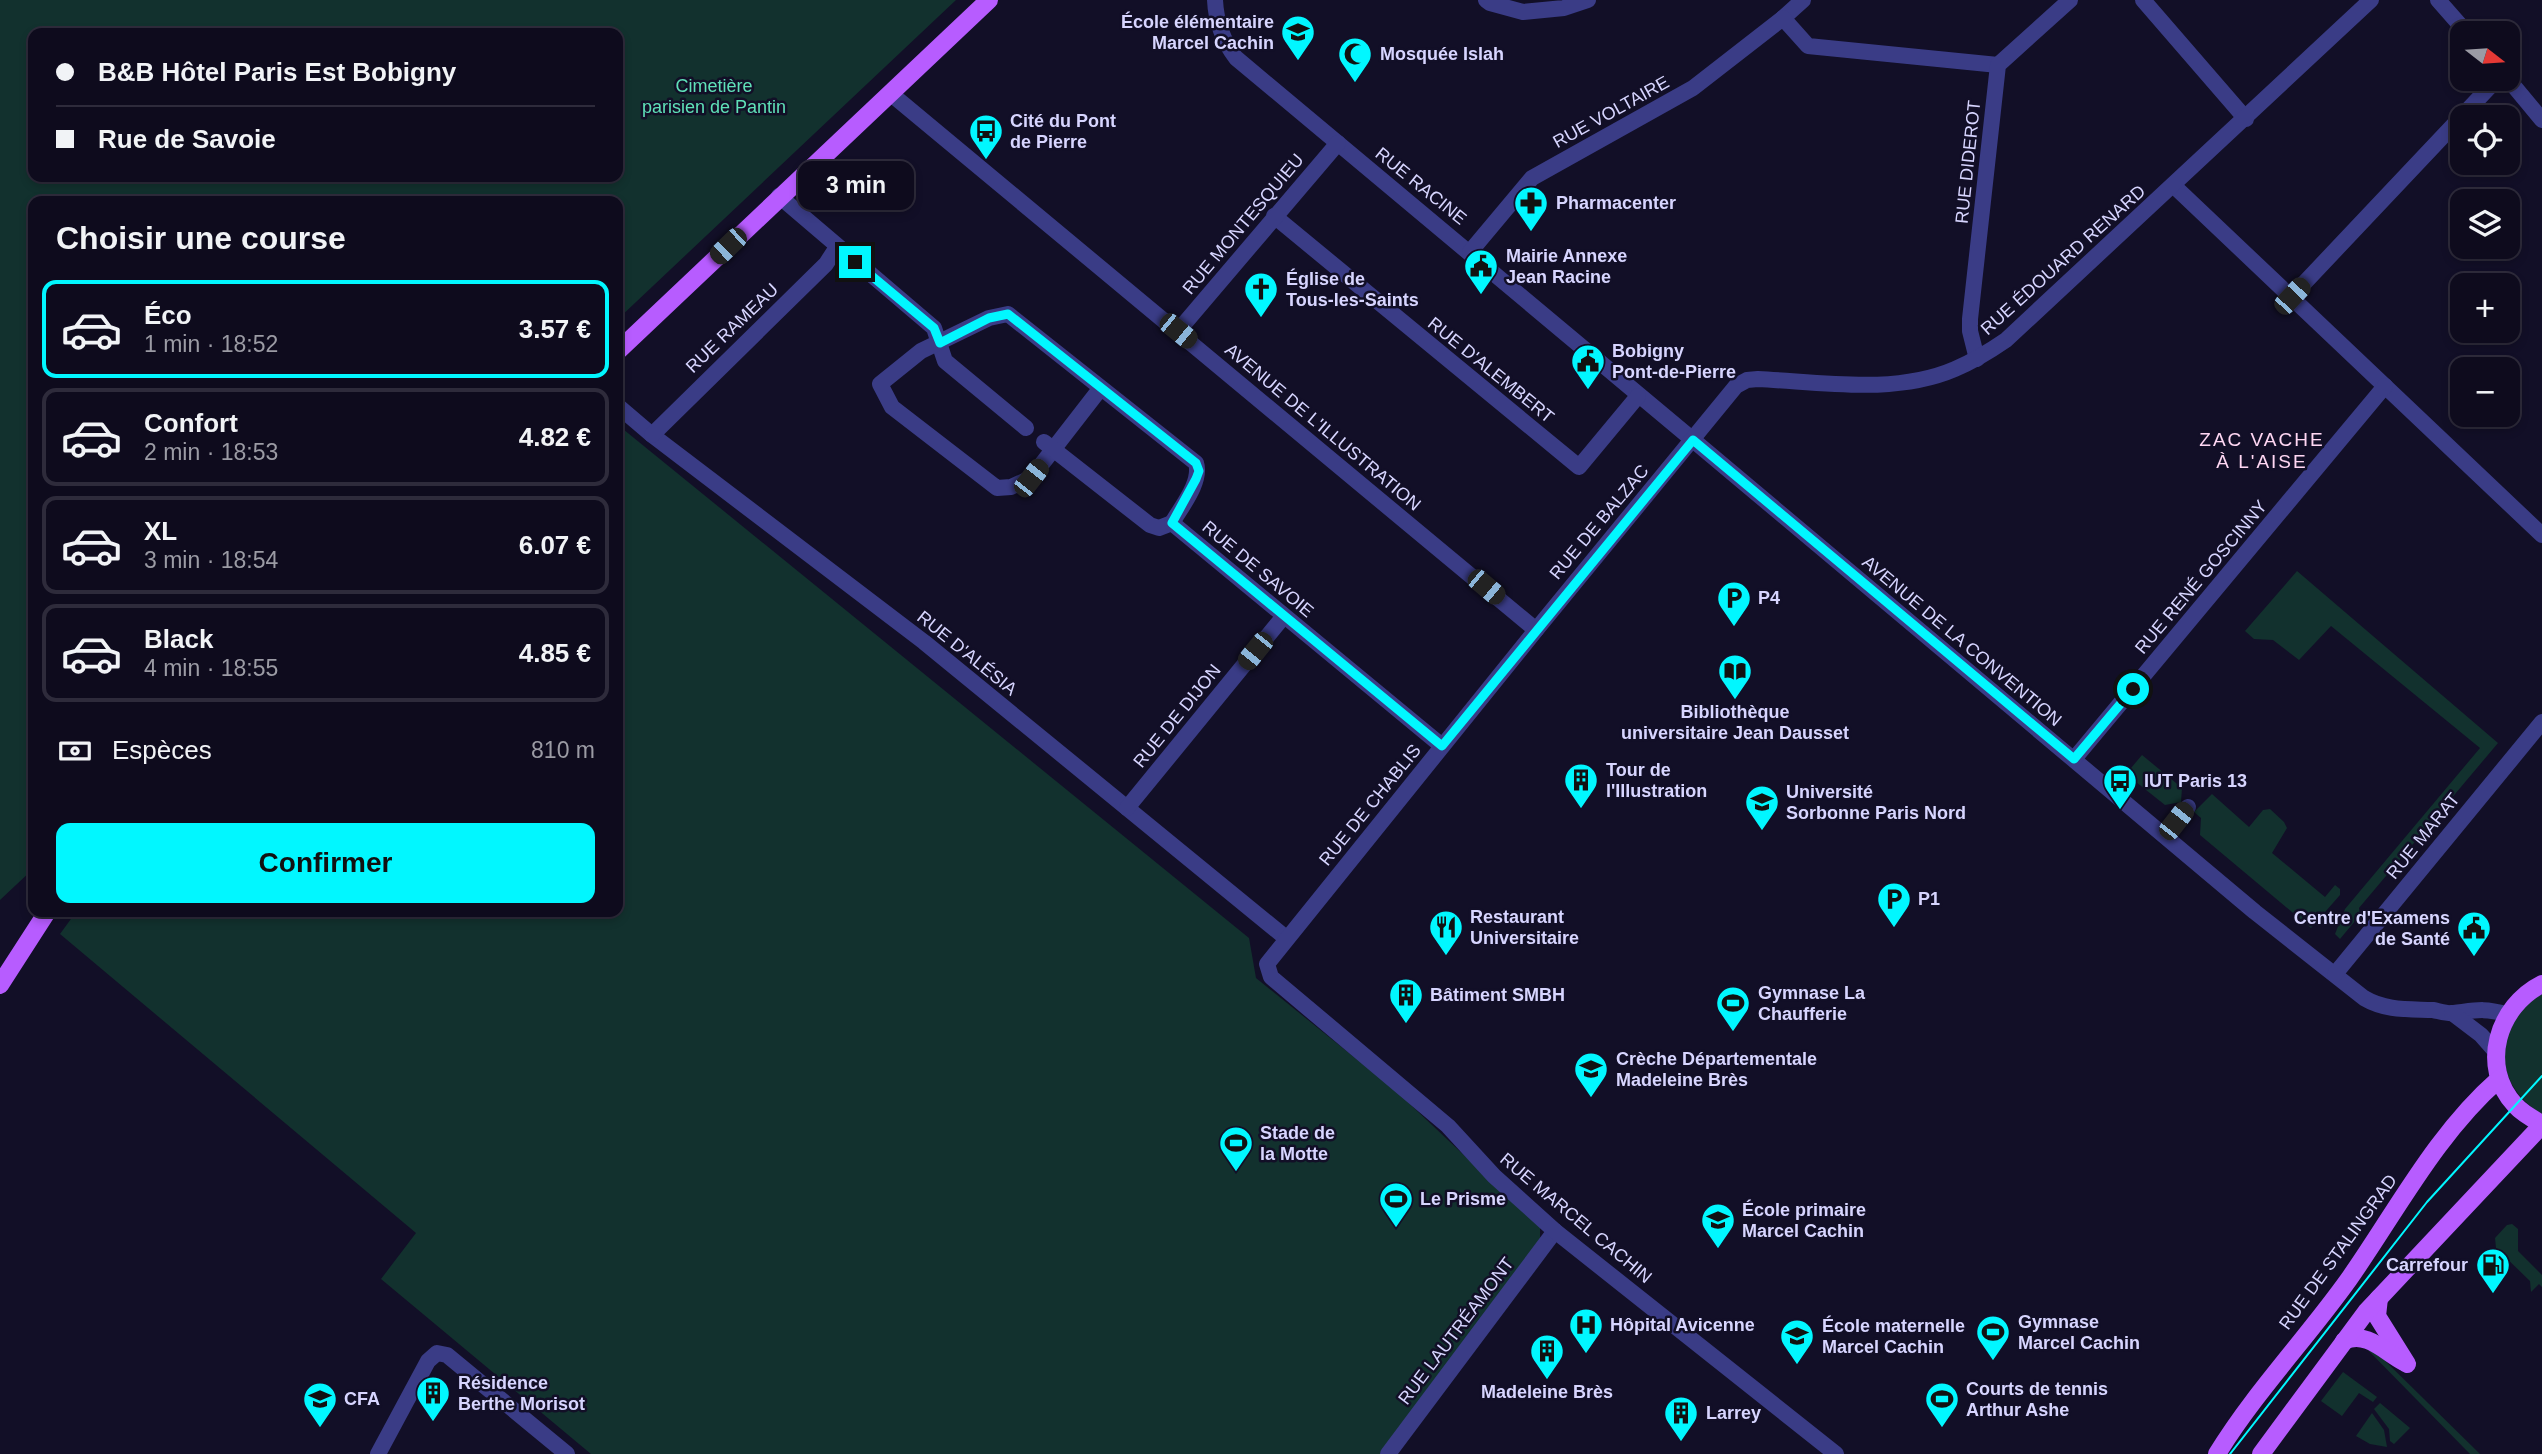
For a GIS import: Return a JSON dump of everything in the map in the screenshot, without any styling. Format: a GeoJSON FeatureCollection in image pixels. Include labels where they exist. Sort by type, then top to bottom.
{"type":"FeatureCollection","features":[{"type":"Feature","properties":{"kind":"main road"},"geometry":{"type":"LineString","coordinates":[[623,346],[989,0]]}},
{"type":"Feature","properties":{"kind":"main road"},"geometry":{"type":"LineString","coordinates":[[0,985],[44,917]]}},
{"type":"Feature","properties":{"kind":"main road"},"geometry":{"type":"LineString","coordinates":[[2261,1454],[2379,1298],[2542,1124],[2514,1105],[2499,1079],[2496,1052],[2501,1027],[2507,1014],[2524,996],[2542,984]]}},
{"type":"Feature","properties":{"kind":"main road","name":"RUE DE STALINGRAD"},"geometry":{"type":"LineString","coordinates":[[2217,1454],[2347,1281],[2420,1172],[2480,1098],[2499,1079]]}},
{"type":"Feature","properties":{"kind":"main road"},"geometry":{"type":"LineString","coordinates":[[2344,1341],[2353,1337],[2371,1340],[2407,1364],[2380,1325],[2376,1313],[2379,1298]]}},
{"type":"Feature","properties":{"kind":"street","name":"RUE RACINE"},"geometry":{"type":"LineString","coordinates":[[1214,0],[1215,16],[1226,46],[1236,58],[1693,440]]}},
{"type":"Feature","properties":{"kind":"street"},"geometry":{"type":"LineString","coordinates":[[1486,0],[1523,12],[1564,8],[1588,0]]}},
{"type":"Feature","properties":{"kind":"street","name":"RUE VOLTAIRE"},"geometry":{"type":"LineString","coordinates":[[1470,252],[1532,178],[1693,88],[1803,0]]}},
{"type":"Feature","properties":{"kind":"street"},"geometry":{"type":"LineString","coordinates":[[1783,18],[1808,46],[1998,65],[2070,0]]}},
{"type":"Feature","properties":{"kind":"street"},"geometry":{"type":"LineString","coordinates":[[2143,0],[2246,119]]}},
{"type":"Feature","properties":{"kind":"street","name":"RUE ÉDOUARD RENARD"},"geometry":{"type":"LineString","coordinates":[[1693,440],[1736,386],[1747,380],[1873,384],[1935,376],[1977,359],[2006,340],[2371,0]]}},
{"type":"Feature","properties":{"kind":"street"},"geometry":{"type":"LineString","coordinates":[[2438,0],[2456,21]]}},
{"type":"Feature","properties":{"kind":"street","name":"RUE DIDEROT"},"geometry":{"type":"LineString","coordinates":[[1977,359],[1969,319],[1998,65]]}},
{"type":"Feature","properties":{"kind":"street"},"geometry":{"type":"LineString","coordinates":[[2292,296],[2486,91]]}},
{"type":"Feature","properties":{"kind":"street"},"geometry":{"type":"LineString","coordinates":[[2518,91],[2542,120]]}},
{"type":"Feature","properties":{"kind":"street","name":"AVENUE DE L'ILLUSTRATION"},"geometry":{"type":"LineString","coordinates":[[890,93],[1536,630]]}},
{"type":"Feature","properties":{"kind":"street","name":"RUE MONTESQUIEU"},"geometry":{"type":"LineString","coordinates":[[1178,331],[1338,143]]}},
{"type":"Feature","properties":{"kind":"street"},"geometry":{"type":"LineString","coordinates":[[2174,186],[2540,529]]}},
{"type":"Feature","properties":{"kind":"street"},"geometry":{"type":"LineString","coordinates":[[779,196],[934,328],[945,361],[1026,428]]}},
{"type":"Feature","properties":{"kind":"street","name":"RUE D'ALEMBERT"},"geometry":{"type":"LineString","coordinates":[[1275,216],[1579,467],[1638,396]]}},
{"type":"Feature","properties":{"kind":"street","name":"RUE RAMEAU"},"geometry":{"type":"LineString","coordinates":[[652,435],[826,264],[837,247]]}},
{"type":"Feature","properties":{"kind":"street"},"geometry":{"type":"LineString","coordinates":[[1049,446],[1150,525],[1158,528],[1172,523],[1199,471],[1196,463],[1008,314],[989,318],[921,351],[880,384],[892,407],[997,488],[1012,487],[1031,478],[1049,446],[1100,389]]}},
{"type":"Feature","properties":{"kind":"street","name":"RUE RENÉ GOSCINNY"},"geometry":{"type":"LineString","coordinates":[[2074,759],[2385,386]]}},
{"type":"Feature","properties":{"kind":"street","name":"RUE D'ALÉSIA"},"geometry":{"type":"LineString","coordinates":[[623,410],[924,642],[1286,938]]}},
{"type":"Feature","properties":{"kind":"street","name":"RUE DE BALZAC"},"geometry":{"type":"LineString","coordinates":[[1536,630],[1693,440]]}},
{"type":"Feature","properties":{"kind":"street","name":"AVENUE DE LA CONVENTION"},"geometry":{"type":"LineString","coordinates":[[1693,440],[2165,836],[2364,998],[2379,1006],[2452,1013],[2486,1009],[2507,1014]]}},
{"type":"Feature","properties":{"kind":"street","name":"RUE DE SAVOIE"},"geometry":{"type":"LineString","coordinates":[[1172,523],[1442,746]]}},
{"type":"Feature","properties":{"kind":"street","name":"RUE DE DIJON"},"geometry":{"type":"LineString","coordinates":[[1127,808],[1284,616]]}},
{"type":"Feature","properties":{"kind":"street","name":"RUE DE CHABLIS"},"geometry":{"type":"LineString","coordinates":[[1286,938],[1536,630]]}},
{"type":"Feature","properties":{"kind":"street","name":"RUE MARAT"},"geometry":{"type":"LineString","coordinates":[[2335,974],[2542,722]]}},
{"type":"Feature","properties":{"kind":"street"},"geometry":{"type":"LineString","coordinates":[[2165,836],[2188,807]]}},
{"type":"Feature","properties":{"kind":"street","name":"RUE MARCEL CACHIN"},"geometry":{"type":"LineString","coordinates":[[1286,938],[1267,964],[1270,977],[1448,1126],[1494,1176],[1555,1231],[1836,1454]]}},
{"type":"Feature","properties":{"kind":"street"},"geometry":{"type":"LineString","coordinates":[[2452,1013],[2481,1035],[2496,1052]]}},
{"type":"Feature","properties":{"kind":"street","name":"RUE LAUTRÉAMONT"},"geometry":{"type":"LineString","coordinates":[[1388,1454],[1555,1231]]}},
{"type":"Feature","properties":{"kind":"street"},"geometry":{"type":"LineString","coordinates":[[378,1454],[428,1361],[437,1353],[447,1355],[567,1454]]}},
{"type":"Feature","properties":{"kind":"green space","name":"Cimetière parisien de Pantin"},"geometry":{"type":"Polygon","coordinates":[[[0,0],[956,0],[623,314],[623,196],[28,196],[28,874],[0,900],[0,0]]]}},
{"type":"Feature","properties":{"kind":"green space"},"geometry":{"type":"Polygon","coordinates":[[[623,429],[1249,938],[1256,978],[1396,1091],[1540,1227],[1540,1239],[1380,1454],[591,1454],[381,1279],[416,1233],[60,934],[72,917],[623,917],[623,429]]]}},
{"type":"Feature","properties":{"kind":"green space"},"geometry":{"type":"Polygon","coordinates":[[[2297,571],[2498,743],[2359,908],[2360,915],[2340,939],[2335,934],[2345,909],[2480,748],[2331,626],[2299,660],[2273,640],[2254,639],[2245,631],[2297,571]]]}},
{"type":"Feature","properties":{"kind":"green space"},"geometry":{"type":"Polygon","coordinates":[[[2142,755],[2182,788],[2181,802],[2165,805],[2126,774],[2142,755]]]}},
{"type":"Feature","properties":{"kind":"green space"},"geometry":{"type":"Polygon","coordinates":[[[2212,794],[2249,827],[2263,810],[2270,809],[2287,828],[2272,853],[2325,897],[2335,885],[2340,889],[2340,895],[2311,928],[2200,835],[2201,818],[2194,812],[2212,794]]]}},
{"type":"Feature","properties":{"kind":"green space"},"geometry":{"type":"Polygon","coordinates":[[[2542,993],[2542,1114],[2525,1102],[2514,1087],[2504,1054],[2514,1020],[2542,993]]]}},
{"type":"Feature","properties":{"kind":"green space"},"geometry":{"type":"Polygon","coordinates":[[[2512,1224],[2518,1229],[2518,1251],[2542,1275],[2542,1287],[2539,1284],[2531,1292],[2530,1281],[2496,1248],[2495,1238],[2507,1225],[2512,1224]]]}},
{"type":"Feature","properties":{"kind":"green space"},"geometry":{"type":"Polygon","coordinates":[[[2363,1345],[2373,1349],[2480,1454],[2470,1454],[2363,1345]]]}},
{"type":"Feature","properties":{"kind":"green space"},"geometry":{"type":"Polygon","coordinates":[[[2343,1372],[2377,1397],[2373,1402],[2359,1393],[2342,1416],[2321,1401],[2343,1372]]]}},
{"type":"Feature","properties":{"kind":"green space"},"geometry":{"type":"Polygon","coordinates":[[[2380,1403],[2410,1428],[2394,1444],[2390,1441],[2389,1429],[2374,1409],[2380,1403]]]}},
{"type":"Feature","properties":{"kind":"green space"},"geometry":{"type":"Polygon","coordinates":[[[2372,1413],[2384,1430],[2387,1447],[2370,1444],[2356,1436],[2372,1413]]]}},
{"type":"Feature","properties":{"kind":"tram line"},"geometry":{"type":"LineString","coordinates":[[2230,1454],[2427,1202],[2542,1076]]}},
{"type":"Feature","properties":{"kind":"place","name":"École élémentaire Marcel Cachin"},"geometry":{"type":"Point","coordinates":[1298,62]}},
{"type":"Feature","properties":{"kind":"place","name":"Mosquée Islah"},"geometry":{"type":"Point","coordinates":[1355,84]}},
{"type":"Feature","properties":{"kind":"place","name":"Cité du Pont de Pierre"},"geometry":{"type":"Point","coordinates":[986,161]}},
{"type":"Feature","properties":{"kind":"place","name":"Pharmacenter"},"geometry":{"type":"Point","coordinates":[1531,233]}},
{"type":"Feature","properties":{"kind":"place","name":"Mairie Annexe Jean Racine"},"geometry":{"type":"Point","coordinates":[1481,296]}},
{"type":"Feature","properties":{"kind":"place","name":"Église de Tous-les-Saints"},"geometry":{"type":"Point","coordinates":[1261,319]}},
{"type":"Feature","properties":{"kind":"place","name":"Bobigny Pont-de-Pierre"},"geometry":{"type":"Point","coordinates":[1588,391]}},
{"type":"Feature","properties":{"kind":"place","name":"P4"},"geometry":{"type":"Point","coordinates":[1734,628]}},
{"type":"Feature","properties":{"kind":"place","name":"Bibliothèque universitaire Jean Dausset"},"geometry":{"type":"Point","coordinates":[1735,701]}},
{"type":"Feature","properties":{"kind":"place","name":"Tour de l'Illustration"},"geometry":{"type":"Point","coordinates":[1581,810]}},
{"type":"Feature","properties":{"kind":"place","name":"IUT Paris 13"},"geometry":{"type":"Point","coordinates":[2120,811]}},
{"type":"Feature","properties":{"kind":"place","name":"Université Sorbonne Paris Nord"},"geometry":{"type":"Point","coordinates":[1762,832]}},
{"type":"Feature","properties":{"kind":"place","name":"P1"},"geometry":{"type":"Point","coordinates":[1894,929]}},
{"type":"Feature","properties":{"kind":"place","name":"Restaurant Universitaire"},"geometry":{"type":"Point","coordinates":[1446,957]}},
{"type":"Feature","properties":{"kind":"place","name":"Centre d'Examens de Santé"},"geometry":{"type":"Point","coordinates":[2474,958]}},
{"type":"Feature","properties":{"kind":"place","name":"Bâtiment SMBH"},"geometry":{"type":"Point","coordinates":[1406,1025]}},
{"type":"Feature","properties":{"kind":"place","name":"Gymnase La Chaufferie"},"geometry":{"type":"Point","coordinates":[1733,1033]}},
{"type":"Feature","properties":{"kind":"place","name":"Crèche Départementale Madeleine Brès"},"geometry":{"type":"Point","coordinates":[1591,1099]}},
{"type":"Feature","properties":{"kind":"place","name":"Stade de la Motte"},"geometry":{"type":"Point","coordinates":[1236,1173]}},
{"type":"Feature","properties":{"kind":"place","name":"Le Prisme"},"geometry":{"type":"Point","coordinates":[1396,1229]}},
{"type":"Feature","properties":{"kind":"place","name":"École primaire Marcel Cachin"},"geometry":{"type":"Point","coordinates":[1718,1250]}},
{"type":"Feature","properties":{"kind":"place","name":"Carrefour"},"geometry":{"type":"Point","coordinates":[2493,1295]}},
{"type":"Feature","properties":{"kind":"place","name":"Hôpital Avicenne"},"geometry":{"type":"Point","coordinates":[1586,1355]}},
{"type":"Feature","properties":{"kind":"place","name":"Gymnase Marcel Cachin"},"geometry":{"type":"Point","coordinates":[1993,1362]}},
{"type":"Feature","properties":{"kind":"place","name":"École maternelle Marcel Cachin"},"geometry":{"type":"Point","coordinates":[1797,1366]}},
{"type":"Feature","properties":{"kind":"place","name":"Madeleine Brès"},"geometry":{"type":"Point","coordinates":[1547,1381]}},
{"type":"Feature","properties":{"kind":"place","name":"Résidence Berthe Morisot"},"geometry":{"type":"Point","coordinates":[433,1423]}},
{"type":"Feature","properties":{"kind":"place","name":"CFA"},"geometry":{"type":"Point","coordinates":[320,1429]}},
{"type":"Feature","properties":{"kind":"place","name":"Courts de tennis Arthur Ashe"},"geometry":{"type":"Point","coordinates":[1942,1429]}},
{"type":"Feature","properties":{"kind":"place","name":"Larrey"},"geometry":{"type":"Point","coordinates":[1681,1443]}},
{"type":"Feature","properties":{"kind":"district","name":"ZAC VACHE À L'AISE"},"geometry":{"type":"Point","coordinates":[2262,450]}},
{"type":"Feature","properties":{"kind":"route"},"geometry":{"type":"LineString","coordinates":[[855,262],[934,328],[940,343],[989,318],[1008,314],[1196,463],[1199,471],[1196,479],[1172,523],[1442,746],[1591,561],[1693,440],[2074,759],[2133,689]]}}]}
